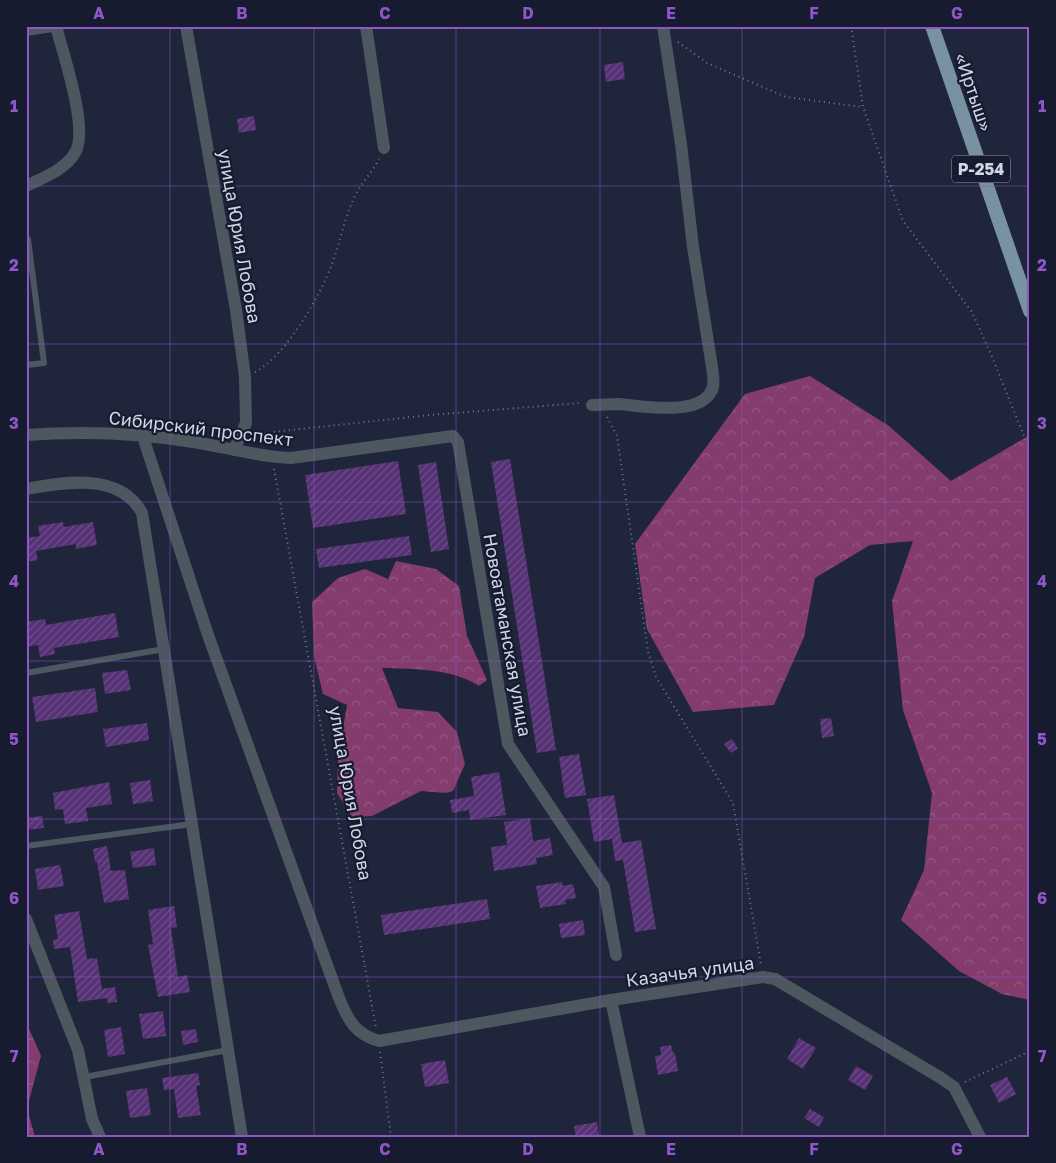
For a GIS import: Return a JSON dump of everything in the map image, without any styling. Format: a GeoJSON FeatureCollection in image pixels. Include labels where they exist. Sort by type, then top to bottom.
{"type":"FeatureCollection","features":[{"type":"Feature","properties":{"kind":"highway","name":"«Иртыш»"},"geometry":{"type":"LineString","coordinates":[[932,26],[1030,311]]}},
{"type":"Feature","properties":{"kind":"street"},"geometry":{"type":"LineString","coordinates":[[26,30],[52,26]]}},
{"type":"Feature","properties":{"kind":"street"},"geometry":{"type":"LineString","coordinates":[[26,186],[57,171],[76,151],[80,136],[78,116],[56,26]]}},
{"type":"Feature","properties":{"kind":"street","name":"улица Юрия Лобова"},"geometry":{"type":"LineString","coordinates":[[186,26],[236,310],[245,377],[247,411],[242,436],[234,450]]}},
{"type":"Feature","properties":{"kind":"street"},"geometry":{"type":"LineString","coordinates":[[366,26],[384,148]]}},
{"type":"Feature","properties":{"kind":"street"},"geometry":{"type":"LineString","coordinates":[[592,405],[617,404],[668,408],[689,406],[706,398],[713,387],[712,367],[693,247],[663,27]]}},
{"type":"Feature","properties":{"kind":"street","name":"Сибирский проспект"},"geometry":{"type":"LineString","coordinates":[[26,435],[82,432],[143,437],[195,442],[272,457],[291,458],[442,436],[453,436],[458,442]]}},
{"type":"Feature","properties":{"kind":"street"},"geometry":{"type":"LineString","coordinates":[[143,437],[211,644],[339,998],[355,1030],[366,1038],[379,1041]]}},
{"type":"Feature","properties":{"kind":"street","name":"Новоатаманская улица"},"geometry":{"type":"LineString","coordinates":[[458,442],[508,744],[604,887],[616,956]]}},
{"type":"Feature","properties":{"kind":"street"},"geometry":{"type":"LineString","coordinates":[[26,489],[83,481],[126,495],[132,499],[142,513],[242,1137]]}},
{"type":"Feature","properties":{"kind":"street"},"geometry":{"type":"LineString","coordinates":[[26,919],[78,1050],[92,1119],[100,1137]]}},
{"type":"Feature","properties":{"kind":"street","name":"Казачья улица"},"geometry":{"type":"LineString","coordinates":[[379,1041],[611,1000],[763,977],[776,979],[954,1087],[980,1137]]}},
{"type":"Feature","properties":{"kind":"street"},"geometry":{"type":"LineString","coordinates":[[611,1000],[640,1137]]}},
{"type":"Feature","properties":{"kind":"lane"},"geometry":{"type":"LineString","coordinates":[[26,240],[28,239],[44,363],[26,365]]}},
{"type":"Feature","properties":{"kind":"lane"},"geometry":{"type":"LineString","coordinates":[[26,673],[164,650]]}},
{"type":"Feature","properties":{"kind":"lane"},"geometry":{"type":"LineString","coordinates":[[26,846],[192,824]]}},
{"type":"Feature","properties":{"kind":"lane"},"geometry":{"type":"LineString","coordinates":[[85,1077],[228,1050]]}},
{"type":"Feature","properties":{"kind":"path"},"geometry":{"type":"LineString","coordinates":[[851,26],[863,107],[889,187],[903,221],[972,312],[1030,451]]}},
{"type":"Feature","properties":{"kind":"path"},"geometry":{"type":"LineString","coordinates":[[663,27],[684,48],[707,63],[786,97],[863,107]]}},
{"type":"Feature","properties":{"kind":"path"},"geometry":{"type":"LineString","coordinates":[[245,377],[275,359],[296,330],[332,264],[341,230],[355,195],[373,171],[384,148]]}},
{"type":"Feature","properties":{"kind":"path","name":"Сибирский проспект"},"geometry":{"type":"LineString","coordinates":[[242,436],[552,404],[580,403],[592,405]]}},
{"type":"Feature","properties":{"kind":"path"},"geometry":{"type":"LineString","coordinates":[[592,405],[607,416],[617,436],[648,652],[656,677],[733,803],[763,977]]}},
{"type":"Feature","properties":{"kind":"path","name":"улица Юрия Лобова"},"geometry":{"type":"LineString","coordinates":[[272,457],[379,1041],[391,1137]]}},
{"type":"Feature","properties":{"kind":"path"},"geometry":{"type":"LineString","coordinates":[[954,1087],[1030,1051]]}},
{"type":"Feature","properties":{"kind":"green space"},"geometry":{"type":"Polygon","coordinates":[[[810,376],[889,426],[951,481],[1030,435],[1030,1000],[1002,994],[959,971],[901,920],[924,870],[932,793],[903,710],[892,601],[913,541],[870,545],[815,578],[804,637],[774,705],[693,712],[647,629],[635,544],[745,394],[810,376]]]}},
{"type":"Feature","properties":{"kind":"green space"},"geometry":{"type":"Polygon","coordinates":[[[396,561],[436,569],[459,586],[467,636],[487,680],[479,686],[468,680],[444,673],[419,669],[382,668],[398,708],[438,712],[457,732],[465,764],[453,791],[446,793],[421,791],[372,816],[352,817],[337,793],[338,758],[347,705],[323,694],[314,656],[312,602],[338,578],[365,569],[388,579],[396,561]]]}},
{"type":"Feature","properties":{"kind":"green space"},"geometry":{"type":"Polygon","coordinates":[[[26,1022],[41,1056],[27,1108],[35,1137],[26,1137],[26,1022]]]}},
{"type":"Feature","properties":{"kind":"building"},"geometry":{"type":"Polygon","coordinates":[[[623,62],[625,79],[606,82],[604,65],[623,62]]]}},
{"type":"Feature","properties":{"kind":"building"},"geometry":{"type":"Polygon","coordinates":[[[254,116],[256,130],[239,133],[237,119],[254,116]]]}},
{"type":"Feature","properties":{"kind":"building"},"geometry":{"type":"Polygon","coordinates":[[[510,459],[556,750],[537,753],[491,462],[510,459]]]}},
{"type":"Feature","properties":{"kind":"building"},"geometry":{"type":"Polygon","coordinates":[[[398,461],[406,514],[313,528],[305,475],[398,461]]]}},
{"type":"Feature","properties":{"kind":"building"},"geometry":{"type":"Polygon","coordinates":[[[436,462],[449,549],[431,552],[418,465],[436,462]]]}},
{"type":"Feature","properties":{"kind":"building"},"geometry":{"type":"Polygon","coordinates":[[[63,522],[64,527],[93,522],[97,545],[76,549],[76,544],[36,551],[38,560],[26,562],[26,538],[40,536],[38,526],[63,522]]]}},
{"type":"Feature","properties":{"kind":"building"},"geometry":{"type":"Polygon","coordinates":[[[409,536],[412,555],[319,568],[316,549],[409,536]]]}},
{"type":"Feature","properties":{"kind":"building"},"geometry":{"type":"Polygon","coordinates":[[[115,613],[119,637],[54,648],[55,654],[40,657],[38,645],[26,647],[26,622],[45,619],[46,625],[115,613]]]}},
{"type":"Feature","properties":{"kind":"building"},"geometry":{"type":"Polygon","coordinates":[[[127,670],[131,690],[105,694],[102,673],[127,670]]]}},
{"type":"Feature","properties":{"kind":"building"},"geometry":{"type":"Polygon","coordinates":[[[95,688],[98,712],[36,722],[32,697],[95,688]]]}},
{"type":"Feature","properties":{"kind":"building"},"geometry":{"type":"Polygon","coordinates":[[[831,718],[834,736],[822,738],[820,719],[831,718]]]}},
{"type":"Feature","properties":{"kind":"building"},"geometry":{"type":"Polygon","coordinates":[[[147,723],[149,740],[106,747],[103,729],[147,723]]]}},
{"type":"Feature","properties":{"kind":"building"},"geometry":{"type":"Polygon","coordinates":[[[732,739],[738,748],[731,753],[724,744],[732,739]]]}},
{"type":"Feature","properties":{"kind":"building"},"geometry":{"type":"Polygon","coordinates":[[[579,754],[586,795],[565,798],[559,757],[579,754]]]}},
{"type":"Feature","properties":{"kind":"building"},"geometry":{"type":"Polygon","coordinates":[[[499,772],[506,815],[470,820],[469,810],[452,813],[450,800],[474,796],[471,777],[499,772]]]}},
{"type":"Feature","properties":{"kind":"building"},"geometry":{"type":"Polygon","coordinates":[[[150,780],[153,801],[133,804],[130,783],[150,780]]]}},
{"type":"Feature","properties":{"kind":"building"},"geometry":{"type":"Polygon","coordinates":[[[109,782],[112,804],[86,808],[88,821],[65,824],[63,809],[55,810],[53,793],[109,782]]]}},
{"type":"Feature","properties":{"kind":"building"},"geometry":{"type":"Polygon","coordinates":[[[614,795],[622,843],[641,840],[656,929],[635,932],[623,860],[615,861],[612,839],[594,842],[587,799],[614,795]]]}},
{"type":"Feature","properties":{"kind":"building"},"geometry":{"type":"Polygon","coordinates":[[[42,816],[44,828],[26,830],[26,818],[42,816]]]}},
{"type":"Feature","properties":{"kind":"building"},"geometry":{"type":"Polygon","coordinates":[[[530,818],[533,841],[550,838],[553,855],[536,858],[537,864],[494,871],[491,847],[507,845],[504,822],[530,818]]]}},
{"type":"Feature","properties":{"kind":"building"},"geometry":{"type":"Polygon","coordinates":[[[107,846],[111,871],[125,870],[129,899],[104,903],[93,849],[107,846]]]}},
{"type":"Feature","properties":{"kind":"building"},"geometry":{"type":"Polygon","coordinates":[[[154,848],[156,865],[133,868],[130,852],[154,848]]]}},
{"type":"Feature","properties":{"kind":"building"},"geometry":{"type":"Polygon","coordinates":[[[60,865],[64,886],[38,890],[35,869],[60,865]]]}},
{"type":"Feature","properties":{"kind":"building"},"geometry":{"type":"Polygon","coordinates":[[[562,882],[563,886],[573,884],[576,898],[565,900],[566,904],[540,908],[536,886],[562,882]]]}},
{"type":"Feature","properties":{"kind":"building"},"geometry":{"type":"Polygon","coordinates":[[[487,899],[490,919],[384,935],[381,915],[487,899]]]}},
{"type":"Feature","properties":{"kind":"building"},"geometry":{"type":"Polygon","coordinates":[[[174,906],[177,927],[171,928],[178,977],[187,975],[190,992],[158,997],[148,945],[153,944],[148,910],[174,906]]]}},
{"type":"Feature","properties":{"kind":"building"},"geometry":{"type":"Polygon","coordinates":[[[79,911],[87,959],[97,958],[102,989],[115,987],[117,1002],[108,1003],[107,998],[78,1002],[70,947],[54,949],[53,940],[58,939],[54,915],[79,911]]]}},
{"type":"Feature","properties":{"kind":"building"},"geometry":{"type":"Polygon","coordinates":[[[583,920],[585,935],[561,938],[559,924],[583,920]]]}},
{"type":"Feature","properties":{"kind":"building"},"geometry":{"type":"Polygon","coordinates":[[[163,1011],[166,1036],[143,1039],[139,1014],[163,1011]]]}},
{"type":"Feature","properties":{"kind":"building"},"geometry":{"type":"Polygon","coordinates":[[[121,1027],[125,1054],[108,1057],[104,1030],[121,1027]]]}},
{"type":"Feature","properties":{"kind":"building"},"geometry":{"type":"Polygon","coordinates":[[[196,1029],[198,1042],[183,1045],[181,1031],[196,1029]]]}},
{"type":"Feature","properties":{"kind":"building"},"geometry":{"type":"Polygon","coordinates":[[[799,1038],[816,1048],[803,1069],[787,1059],[799,1038]]]}},
{"type":"Feature","properties":{"kind":"building"},"geometry":{"type":"Polygon","coordinates":[[[671,1045],[673,1053],[675,1053],[678,1071],[658,1075],[655,1056],[661,1055],[660,1047],[671,1045]]]}},
{"type":"Feature","properties":{"kind":"building"},"geometry":{"type":"Polygon","coordinates":[[[445,1060],[449,1083],[425,1087],[421,1064],[445,1060]]]}},
{"type":"Feature","properties":{"kind":"building"},"geometry":{"type":"Polygon","coordinates":[[[856,1066],[873,1076],[865,1090],[848,1080],[856,1066]]]}},
{"type":"Feature","properties":{"kind":"building"},"geometry":{"type":"Polygon","coordinates":[[[198,1073],[200,1085],[196,1086],[201,1115],[178,1118],[174,1089],[164,1090],[162,1078],[198,1073]]]}},
{"type":"Feature","properties":{"kind":"building"},"geometry":{"type":"Polygon","coordinates":[[[1007,1077],[1016,1094],[999,1103],[990,1085],[1007,1077]]]}},
{"type":"Feature","properties":{"kind":"building"},"geometry":{"type":"Polygon","coordinates":[[[147,1088],[151,1115],[130,1118],[126,1091],[147,1088]]]}},
{"type":"Feature","properties":{"kind":"building"},"geometry":{"type":"Polygon","coordinates":[[[810,1109],[824,1117],[819,1127],[804,1118],[810,1109]]]}},
{"type":"Feature","properties":{"kind":"building"},"geometry":{"type":"Polygon","coordinates":[[[597,1122],[599,1137],[576,1137],[574,1126],[597,1122]]]}}]}
